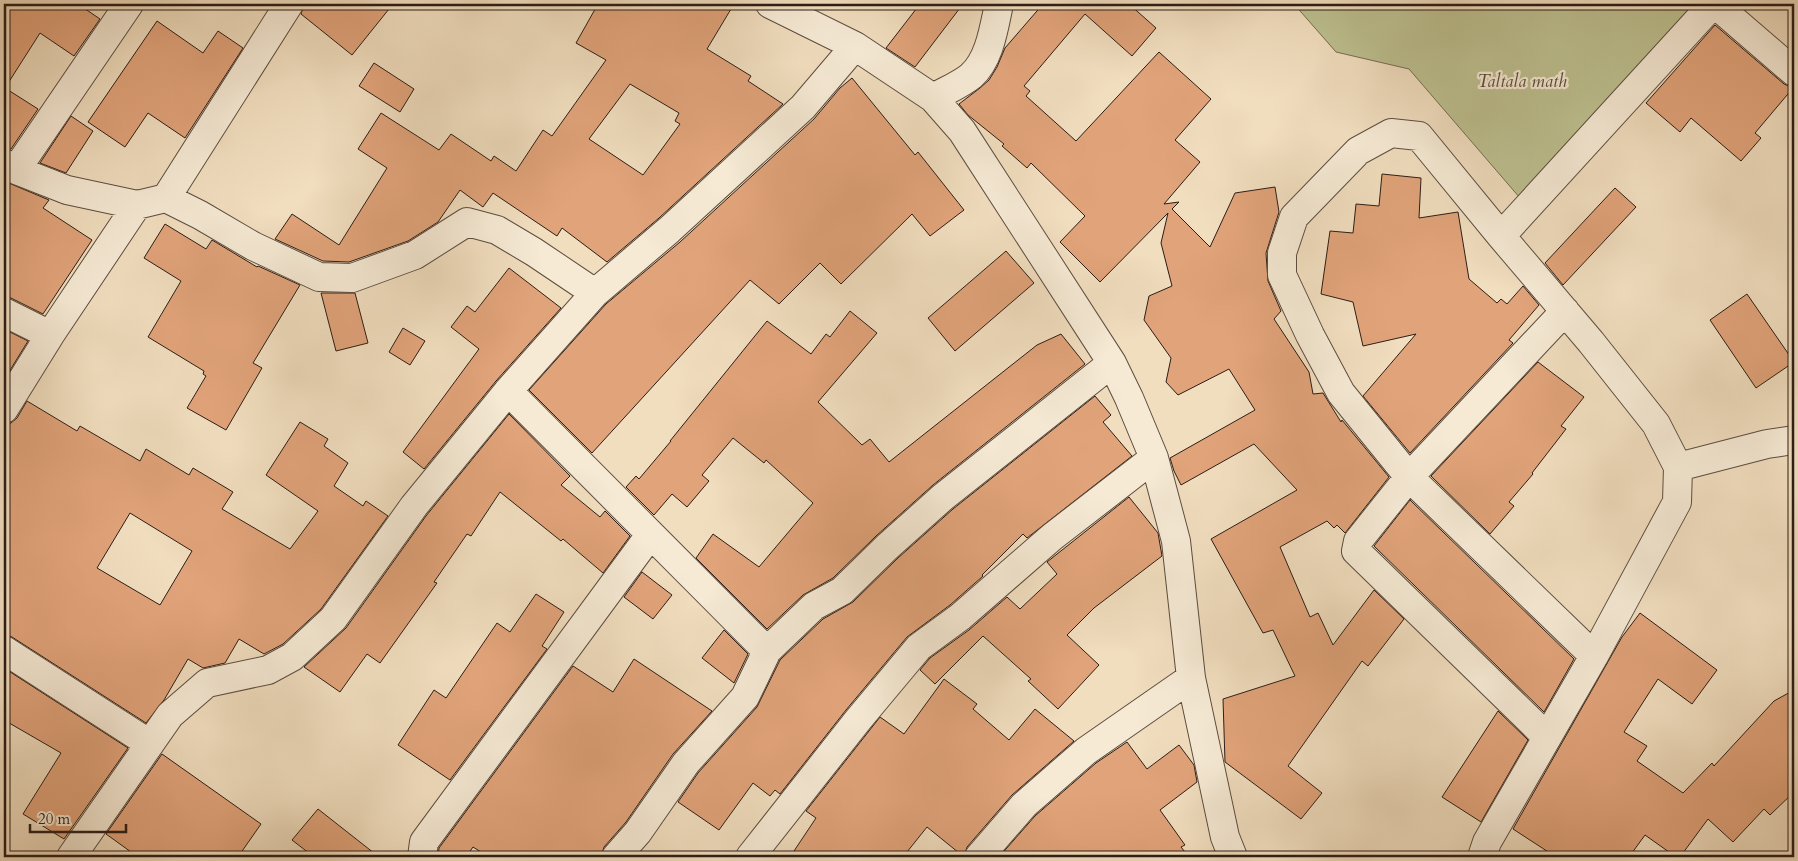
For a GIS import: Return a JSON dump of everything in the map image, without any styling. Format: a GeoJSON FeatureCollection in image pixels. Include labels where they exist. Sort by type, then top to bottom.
{"type":"FeatureCollection","features":[{"type":"Feature","properties":{"kind":"street"},"geometry":{"type":"LineString","coordinates":[[129,4],[10,167],[67,190],[136,205],[166,198],[200,215],[253,246],[319,277],[352,278],[415,255],[467,222],[496,230],[534,252],[595,293]]}},
{"type":"Feature","properties":{"kind":"street"},"geometry":{"type":"LineString","coordinates":[[166,198],[289,4]]}},
{"type":"Feature","properties":{"kind":"street"},"geometry":{"type":"LineString","coordinates":[[770,4],[855,46],[933,98],[962,132],[1112,363],[1130,398],[1154,458],[1176,542],[1191,678],[1225,836],[1233,857]]}},
{"type":"Feature","properties":{"kind":"street"},"geometry":{"type":"LineString","coordinates":[[933,98],[971,76],[983,59],[992,37],[999,4]]}},
{"type":"Feature","properties":{"kind":"street"},"geometry":{"type":"LineString","coordinates":[[1501,236],[1714,4],[1794,72]]}},
{"type":"Feature","properties":{"kind":"street"},"geometry":{"type":"LineString","coordinates":[[71,857],[170,715],[207,684],[268,670],[292,657],[333,619],[414,506],[508,391],[595,293],[669,230],[803,107],[855,46]]}},
{"type":"Feature","properties":{"kind":"street"},"geometry":{"type":"LineString","coordinates":[[1482,857],[1487,842],[1594,656],[1677,502],[1678,467],[1656,424],[1591,342],[1419,136],[1391,133],[1358,151],[1294,217],[1282,253],[1282,274],[1310,335],[1341,392],[1409,477],[1594,656]]}},
{"type":"Feature","properties":{"kind":"street"},"geometry":{"type":"LineString","coordinates":[[4,409],[50,335],[136,205]]}},
{"type":"Feature","properties":{"kind":"street"},"geometry":{"type":"LineString","coordinates":[[1547,737],[1356,551],[1358,541],[1409,477],[1564,311]]}},
{"type":"Feature","properties":{"kind":"street"},"geometry":{"type":"LineString","coordinates":[[4,312],[50,335]]}},
{"type":"Feature","properties":{"kind":"street"},"geometry":{"type":"LineString","coordinates":[[616,857],[638,832],[686,763],[745,697],[767,651],[814,606],[842,591],[887,547],[943,498],[1112,363]]}},
{"type":"Feature","properties":{"kind":"street"},"geometry":{"type":"LineString","coordinates":[[508,391],[767,651]]}},
{"type":"Feature","properties":{"kind":"street"},"geometry":{"type":"LineString","coordinates":[[1678,467],[1767,444],[1794,440]]}},
{"type":"Feature","properties":{"kind":"street"},"geometry":{"type":"LineString","coordinates":[[750,857],[858,720],[919,648],[960,617],[1052,537],[1154,458]]}},
{"type":"Feature","properties":{"kind":"street"},"geometry":{"type":"LineString","coordinates":[[422,857],[424,842],[650,535]]}},
{"type":"Feature","properties":{"kind":"street"},"geometry":{"type":"LineString","coordinates":[[4,650],[150,744]]}},
{"type":"Feature","properties":{"kind":"street"},"geometry":{"type":"LineString","coordinates":[[979,857],[1024,805],[1086,751],[1191,678]]}},
{"type":"Feature","properties":{"kind":"green space","name":"Taltala math"},"geometry":{"type":"Polygon","coordinates":[[[1294,4],[1698,4],[1520,198],[1409,69],[1336,52],[1294,4]]]}},
{"type":"Feature","properties":{"kind":"building"},"geometry":{"type":"Polygon","coordinates":[[[4,4],[78,4],[100,19],[74,56],[40,33],[5,88],[38,109],[11,149],[4,147],[4,4]]]}},
{"type":"Feature","properties":{"kind":"building"},"geometry":{"type":"Polygon","coordinates":[[[304,4],[393,4],[352,55],[301,14],[304,4]]]}},
{"type":"Feature","properties":{"kind":"building"},"geometry":{"type":"Polygon","coordinates":[[[598,4],[734,4],[707,49],[751,76],[748,81],[783,104],[659,218],[607,262],[562,228],[557,236],[493,193],[483,207],[460,190],[438,222],[408,241],[349,262],[323,261],[275,239],[292,214],[339,245],[387,168],[358,149],[381,113],[439,150],[451,134],[491,161],[494,156],[516,171],[543,130],[552,136],[606,60],[576,43],[598,4]],[[630,84],[589,139],[643,175],[680,124],[675,121],[679,113],[630,84]]]}},
{"type":"Feature","properties":{"kind":"building"},"geometry":{"type":"Polygon","coordinates":[[[920,4],[963,4],[915,67],[886,48],[920,4]]]}},
{"type":"Feature","properties":{"kind":"building"},"geometry":{"type":"Polygon","coordinates":[[[1043,4],[1129,4],[1156,28],[1132,56],[1085,14],[1024,86],[1030,91],[1026,96],[1076,141],[1159,52],[1211,99],[1175,140],[1200,162],[1164,204],[1179,202],[1172,209],[1210,247],[1235,193],[1275,187],[1279,212],[1266,253],[1268,281],[1281,311],[1274,319],[1309,372],[1313,394],[1323,393],[1341,422],[1342,420],[1389,477],[1345,533],[1337,525],[1334,528],[1327,521],[1280,547],[1310,617],[1318,613],[1333,645],[1374,590],[1404,619],[1368,666],[1362,661],[1288,766],[1322,793],[1301,819],[1225,762],[1223,699],[1295,676],[1273,630],[1263,633],[1211,539],[1297,490],[1254,444],[1181,485],[1174,471],[1170,458],[1255,410],[1229,369],[1178,395],[1166,382],[1171,358],[1144,320],[1149,296],[1172,286],[1161,243],[1168,213],[1100,282],[1060,242],[1085,216],[1031,163],[1027,168],[1002,146],[1004,144],[968,115],[959,104],[989,80],[1005,48],[1043,4]]]}},
{"type":"Feature","properties":{"kind":"building"},"geometry":{"type":"Polygon","coordinates":[[[157,21],[203,53],[218,31],[243,48],[185,138],[148,113],[125,147],[88,122],[157,21]]]}},
{"type":"Feature","properties":{"kind":"building"},"geometry":{"type":"Polygon","coordinates":[[[1715,25],[1784,84],[1793,88],[1755,133],[1761,138],[1741,161],[1691,118],[1680,132],[1646,103],[1715,25]]]}},
{"type":"Feature","properties":{"kind":"building"},"geometry":{"type":"Polygon","coordinates":[[[374,63],[414,89],[400,112],[359,86],[374,63]]]}},
{"type":"Feature","properties":{"kind":"building"},"geometry":{"type":"Polygon","coordinates":[[[852,78],[915,155],[918,152],[964,210],[930,236],[912,214],[841,284],[820,263],[779,304],[750,280],[592,453],[529,390],[606,304],[680,242],[814,119],[840,88],[852,78]]]}},
{"type":"Feature","properties":{"kind":"building"},"geometry":{"type":"Polygon","coordinates":[[[71,116],[93,131],[66,173],[40,163],[71,116]]]}},
{"type":"Feature","properties":{"kind":"building"},"geometry":{"type":"Polygon","coordinates":[[[1382,174],[1421,178],[1419,218],[1458,212],[1469,279],[1497,303],[1501,299],[1507,304],[1523,286],[1539,305],[1509,340],[1513,343],[1410,453],[1363,396],[1416,334],[1363,346],[1353,302],[1321,294],[1330,231],[1353,233],[1356,204],[1379,206],[1382,174]]]}},
{"type":"Feature","properties":{"kind":"building"},"geometry":{"type":"Polygon","coordinates":[[[4,181],[49,200],[43,208],[92,240],[43,314],[4,296],[4,181]]]}},
{"type":"Feature","properties":{"kind":"building"},"geometry":{"type":"Polygon","coordinates":[[[1615,188],[1636,207],[1563,285],[1545,263],[1615,188]]]}},
{"type":"Feature","properties":{"kind":"building"},"geometry":{"type":"Polygon","coordinates":[[[165,224],[206,249],[212,240],[257,267],[300,285],[253,363],[262,368],[226,430],[187,408],[206,376],[203,374],[204,371],[148,337],[181,281],[144,258],[165,224]]]}},
{"type":"Feature","properties":{"kind":"building"},"geometry":{"type":"Polygon","coordinates":[[[1006,251],[1034,283],[955,351],[928,318],[1006,251]]]}},
{"type":"Feature","properties":{"kind":"building"},"geometry":{"type":"Polygon","coordinates":[[[509,268],[561,308],[496,381],[424,469],[403,452],[479,349],[451,327],[467,306],[475,312],[509,268]]]}},
{"type":"Feature","properties":{"kind":"building"},"geometry":{"type":"Polygon","coordinates":[[[321,293],[355,293],[368,343],[336,351],[321,293]]]}},
{"type":"Feature","properties":{"kind":"building"},"geometry":{"type":"Polygon","coordinates":[[[1747,294],[1794,362],[1756,388],[1710,320],[1747,294]]]}},
{"type":"Feature","properties":{"kind":"building"},"geometry":{"type":"Polygon","coordinates":[[[850,311],[877,333],[818,402],[862,445],[870,439],[889,462],[1037,345],[1061,334],[1085,364],[933,485],[833,578],[803,595],[767,629],[696,558],[713,534],[759,567],[813,503],[766,460],[764,463],[733,438],[702,475],[709,481],[687,507],[672,494],[654,515],[626,487],[636,476],[639,479],[767,321],[811,354],[826,334],[830,337],[850,311]]]}},
{"type":"Feature","properties":{"kind":"building"},"geometry":{"type":"Polygon","coordinates":[[[403,328],[425,341],[410,365],[389,352],[403,328]]]}},
{"type":"Feature","properties":{"kind":"building"},"geometry":{"type":"Polygon","coordinates":[[[4,329],[28,341],[4,380],[4,329]]]}},
{"type":"Feature","properties":{"kind":"building"},"geometry":{"type":"Polygon","coordinates":[[[1538,362],[1584,397],[1561,426],[1566,429],[1533,474],[1509,502],[1514,506],[1490,534],[1431,476],[1538,362]]]}},
{"type":"Feature","properties":{"kind":"building"},"geometry":{"type":"Polygon","coordinates":[[[1095,396],[1111,415],[1103,422],[1132,456],[1027,538],[1023,534],[983,576],[950,605],[907,637],[846,710],[780,794],[775,790],[770,796],[753,783],[719,830],[678,802],[698,773],[757,707],[780,660],[823,619],[853,602],[898,558],[953,509],[1095,396]]]}},
{"type":"Feature","properties":{"kind":"building"},"geometry":{"type":"Polygon","coordinates":[[[27,401],[77,431],[80,426],[140,461],[146,449],[189,475],[193,468],[233,492],[222,509],[290,549],[318,511],[266,475],[300,422],[328,439],[324,446],[348,463],[334,486],[363,506],[366,501],[388,516],[321,609],[283,644],[264,654],[239,639],[225,663],[203,668],[188,659],[164,700],[146,723],[12,637],[4,635],[4,425],[11,423],[17,418],[27,401]],[[130,513],[97,568],[160,605],[192,551],[130,513]]]}},
{"type":"Feature","properties":{"kind":"building"},"geometry":{"type":"Polygon","coordinates":[[[509,414],[570,476],[561,485],[600,517],[605,511],[630,536],[603,573],[563,539],[561,541],[500,492],[471,536],[467,534],[434,582],[437,583],[380,663],[367,654],[340,692],[304,667],[346,628],[426,516],[509,414]]]}},
{"type":"Feature","properties":{"kind":"building"},"geometry":{"type":"Polygon","coordinates":[[[1129,497],[1158,533],[1162,556],[1094,608],[1067,635],[1099,665],[1058,709],[1028,681],[1031,679],[983,636],[935,684],[920,670],[930,658],[969,630],[1007,597],[1020,609],[1057,574],[1047,562],[1129,497]]]}},
{"type":"Feature","properties":{"kind":"building"},"geometry":{"type":"Polygon","coordinates":[[[1410,500],[1574,659],[1544,712],[1374,546],[1410,500]]]}},
{"type":"Feature","properties":{"kind":"building"},"geometry":{"type":"Polygon","coordinates":[[[642,572],[672,595],[653,619],[624,597],[642,572]]]}},
{"type":"Feature","properties":{"kind":"building"},"geometry":{"type":"Polygon","coordinates":[[[536,594],[564,612],[542,646],[547,649],[450,780],[398,745],[434,690],[446,698],[497,623],[510,632],[536,594]]]}},
{"type":"Feature","properties":{"kind":"building"},"geometry":{"type":"Polygon","coordinates":[[[1640,613],[1717,670],[1692,704],[1658,679],[1624,732],[1647,746],[1637,761],[1683,793],[1712,763],[1714,766],[1774,701],[1794,690],[1794,792],[1770,815],[1764,809],[1733,842],[1708,819],[1680,857],[1676,857],[1645,835],[1629,857],[1556,857],[1513,829],[1622,637],[1640,613]]]}},
{"type":"Feature","properties":{"kind":"building"},"geometry":{"type":"Polygon","coordinates":[[[724,630],[748,654],[734,683],[702,658],[724,630]]]}},
{"type":"Feature","properties":{"kind":"building"},"geometry":{"type":"Polygon","coordinates":[[[634,659],[712,711],[673,754],[626,822],[604,847],[601,857],[489,857],[473,847],[466,857],[438,857],[439,848],[573,666],[613,692],[634,659]]]}},
{"type":"Feature","properties":{"kind":"building"},"geometry":{"type":"Polygon","coordinates":[[[4,668],[128,748],[64,839],[23,814],[61,753],[4,720],[4,668]]]}},
{"type":"Feature","properties":{"kind":"building"},"geometry":{"type":"Polygon","coordinates":[[[944,679],[977,704],[973,709],[1009,740],[1035,709],[1074,741],[1012,795],[967,847],[964,857],[927,827],[903,857],[790,857],[816,818],[806,811],[880,717],[904,734],[944,679]]]}},
{"type":"Feature","properties":{"kind":"building"},"geometry":{"type":"Polygon","coordinates":[[[1498,711],[1528,740],[1481,822],[1442,797],[1498,711]]]}},
{"type":"Feature","properties":{"kind":"building"},"geometry":{"type":"Polygon","coordinates":[[[1127,742],[1147,769],[1179,745],[1194,765],[1197,782],[1160,810],[1185,845],[1181,847],[1189,857],[999,857],[1035,816],[1096,763],[1127,742]]]}},
{"type":"Feature","properties":{"kind":"building"},"geometry":{"type":"Polygon","coordinates":[[[162,754],[261,824],[238,857],[138,857],[106,834],[162,754]]]}},
{"type":"Feature","properties":{"kind":"building"},"geometry":{"type":"Polygon","coordinates":[[[318,809],[379,857],[314,857],[292,840],[318,809]]]}}]}
